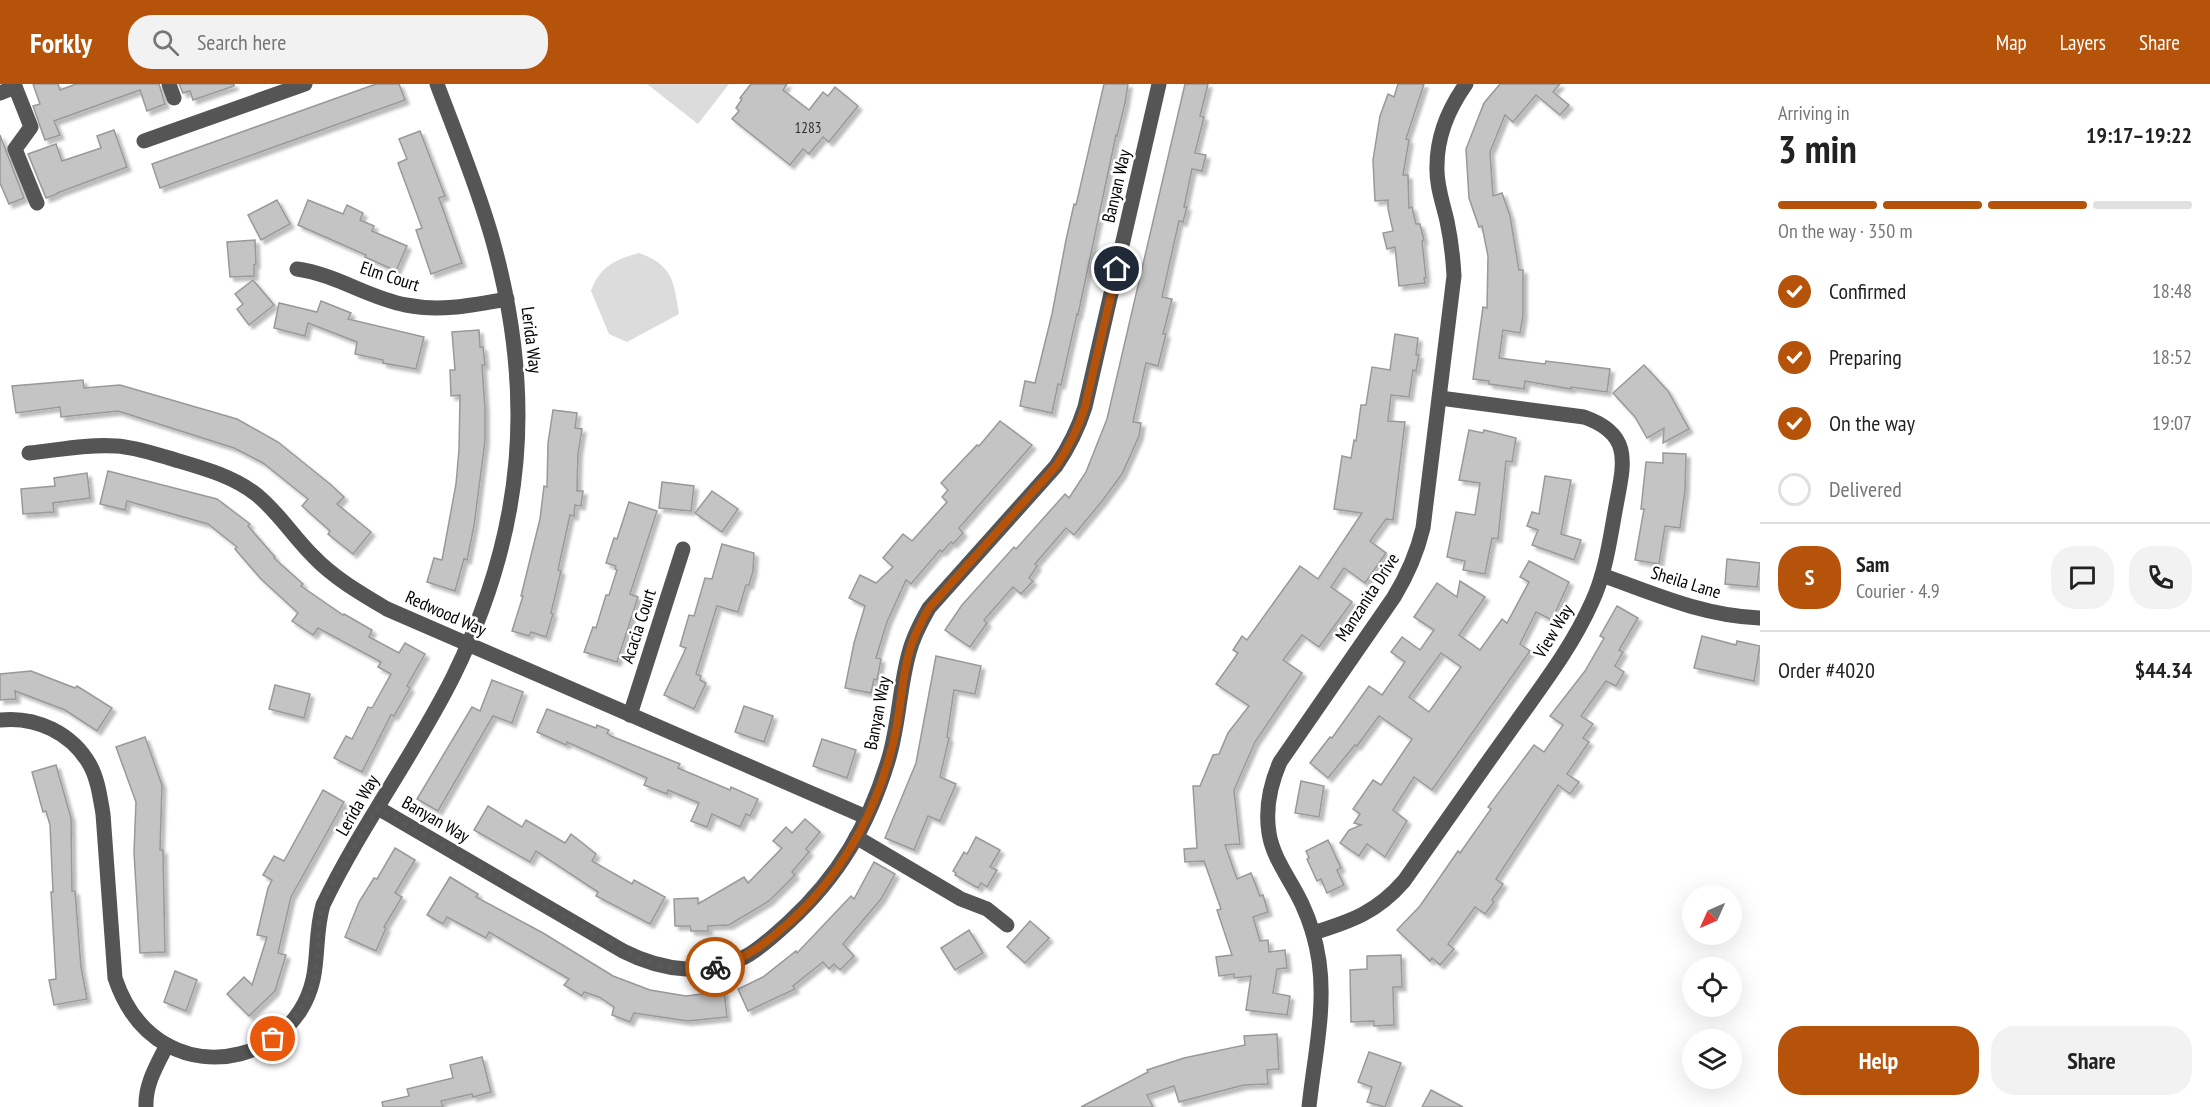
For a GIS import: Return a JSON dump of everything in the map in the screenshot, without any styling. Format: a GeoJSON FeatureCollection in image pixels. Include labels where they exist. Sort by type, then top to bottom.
{"type":"FeatureCollection","features":[{"type":"Feature","properties":{"kind":"street"},"geometry":{"type":"LineString","coordinates":[[144,141],[305,84]]}},
{"type":"Feature","properties":{"kind":"street","name":"Lerida Way"},"geometry":{"type":"LineString","coordinates":[[0,720],[12,718],[36,721],[57,731],[74,745],[90,765],[99,789],[103,814],[115,978],[122,998],[135,1017],[150,1033],[167,1045],[190,1053],[213,1057],[236,1056],[256,1050],[287,1027],[299,1012],[314,980],[318,924],[323,905],[435,710],[468,645],[494,577],[507,524],[516,472],[519,398],[516,356],[507,299],[485,215],[437,84]]}},
{"type":"Feature","properties":{"kind":"street","name":"Banyan Way"},"geometry":{"type":"LineString","coordinates":[[378,808],[623,951],[644,961],[667,968],[685,970],[707,968],[730,963],[748,955],[767,942],[821,891],[838,870],[866,817],[888,761],[896,731],[908,654],[929,608],[1056,466],[1079,429],[1160,84]]}},
{"type":"Feature","properties":{"kind":"street","name":"Manzanita Drive"},"geometry":{"type":"LineString","coordinates":[[1309,1107],[1320,1014],[1321,985],[1313,933],[1302,904],[1277,857],[1269,834],[1268,808],[1271,784],[1280,762],[1293,741],[1407,576],[1424,528],[1454,276],[1452,248],[1439,192],[1437,167],[1440,138],[1459,94],[1466,84]]}},
{"type":"Feature","properties":{"kind":"street"},"geometry":{"type":"LineString","coordinates":[[0,93],[14,85],[31,127],[15,149],[37,204]]}},
{"type":"Feature","properties":{"kind":"street","name":"Elm Court"},"geometry":{"type":"LineString","coordinates":[[297,269],[330,276],[378,297],[405,305],[454,308],[507,299]]}},
{"type":"Feature","properties":{"kind":"street","name":"View Way"},"geometry":{"type":"LineString","coordinates":[[1313,933],[1350,921],[1371,911],[1390,897],[1404,881],[1566,649],[1593,601],[1602,575],[1622,472],[1622,452],[1615,435],[1602,423],[1584,417],[1440,398]]}},
{"type":"Feature","properties":{"kind":"street","name":"Redwood Way"},"geometry":{"type":"LineString","coordinates":[[29,453],[94,446],[117,446],[140,450],[220,474],[257,495],[276,513],[313,556],[335,576],[387,609],[866,817]]}},
{"type":"Feature","properties":{"kind":"street","name":"Acacia Court"},"geometry":{"type":"LineString","coordinates":[[630,715],[683,549]]}},
{"type":"Feature","properties":{"kind":"street","name":"Sheila Lane"},"geometry":{"type":"LineString","coordinates":[[1602,575],[1705,611],[1760,618]]}},
{"type":"Feature","properties":{"kind":"street"},"geometry":{"type":"LineString","coordinates":[[856,837],[961,899],[987,909],[1007,925]]}},
{"type":"Feature","properties":{"kind":"street"},"geometry":{"type":"LineString","coordinates":[[146,1107],[148,1087],[167,1045]]}},
{"type":"Feature","properties":{"kind":"shaded area"},"geometry":{"type":"Polygon","coordinates":[[[647,84],[729,84],[698,124],[647,84]]]}},
{"type":"Feature","properties":{"kind":"shaded area"},"geometry":{"type":"Polygon","coordinates":[[[639,253],[659,263],[670,276],[679,314],[627,342],[609,334],[591,291],[603,270],[622,258],[639,253]]]}},
{"type":"Feature","properties":{"kind":"building"},"geometry":{"type":"Polygon","coordinates":[[[33,84],[58,84],[60,90],[76,84],[159,84],[165,104],[147,111],[140,90],[54,121],[60,135],[45,140],[33,106],[40,104],[33,84]]]}},
{"type":"Feature","properties":{"kind":"building"},"geometry":{"type":"Polygon","coordinates":[[[179,84],[234,84],[234,86],[193,100],[190,91],[183,93],[179,84]]]}},
{"type":"Feature","properties":{"kind":"building"},"geometry":{"type":"Polygon","coordinates":[[[376,84],[399,84],[405,100],[160,188],[152,164],[376,84]]]}},
{"type":"Feature","properties":{"kind":"building"},"geometry":{"type":"Polygon","coordinates":[[[751,84],[787,84],[783,90],[809,110],[823,92],[828,96],[835,87],[858,106],[829,142],[823,137],[809,154],[803,149],[790,165],[732,119],[739,111],[736,108],[742,99],[740,98],[751,84]]]}},
{"type":"Feature","properties":{"kind":"building"},"geometry":{"type":"Polygon","coordinates":[[[1104,84],[1128,84],[1078,315],[1052,413],[1020,406],[1025,381],[1035,383],[1052,314],[1074,204],[1076,205],[1104,84]]]}},
{"type":"Feature","properties":{"kind":"building"},"geometry":{"type":"Polygon","coordinates":[[[1185,84],[1208,84],[1200,116],[1204,117],[1195,153],[1206,155],[1202,171],[1192,169],[1184,207],[1187,207],[1183,222],[1179,221],[1162,297],[1172,299],[1163,334],[1166,334],[1158,366],[1146,363],[1133,422],[1141,423],[1139,436],[1122,474],[1103,500],[1074,535],[1066,528],[1035,564],[1037,566],[1029,578],[1033,581],[1021,594],[1013,587],[984,620],[987,623],[970,647],[945,630],[962,605],[1014,547],[1016,549],[1065,494],[1069,498],[1086,472],[1107,419],[1185,84]]]}},
{"type":"Feature","properties":{"kind":"building"},"geometry":{"type":"Polygon","coordinates":[[[1398,84],[1424,84],[1406,139],[1409,140],[1403,175],[1408,175],[1409,208],[1412,207],[1416,224],[1420,224],[1424,240],[1422,241],[1426,278],[1424,278],[1425,283],[1399,286],[1395,247],[1387,249],[1383,233],[1393,231],[1388,200],[1375,201],[1373,160],[1380,116],[1388,94],[1394,97],[1398,84]]]}},
{"type":"Feature","properties":{"kind":"building"},"geometry":{"type":"Polygon","coordinates":[[[1500,84],[1560,84],[1553,92],[1569,105],[1560,115],[1536,95],[1513,122],[1505,115],[1490,152],[1493,196],[1502,193],[1510,216],[1519,270],[1523,270],[1523,315],[1520,333],[1503,330],[1499,358],[1610,369],[1607,392],[1571,387],[1571,389],[1525,381],[1524,389],[1489,384],[1489,381],[1473,379],[1483,307],[1487,308],[1488,256],[1482,226],[1479,227],[1469,198],[1466,149],[1484,103],[1500,84]]]}},
{"type":"Feature","properties":{"kind":"building"},"geometry":{"type":"Polygon","coordinates":[[[114,130],[127,167],[46,198],[28,154],[56,144],[62,161],[101,148],[97,136],[114,130]]]}},
{"type":"Feature","properties":{"kind":"building"},"geometry":{"type":"Polygon","coordinates":[[[420,131],[445,196],[439,198],[462,263],[431,274],[416,230],[422,228],[398,163],[407,159],[399,139],[420,131]]]}},
{"type":"Feature","properties":{"kind":"building"},"geometry":{"type":"Polygon","coordinates":[[[0,135],[24,198],[9,204],[0,183],[0,135]]]}},
{"type":"Feature","properties":{"kind":"building"},"geometry":{"type":"Polygon","coordinates":[[[277,200],[290,224],[261,240],[248,215],[277,200]]]}},
{"type":"Feature","properties":{"kind":"building"},"geometry":{"type":"Polygon","coordinates":[[[308,200],[343,214],[347,205],[363,213],[360,220],[374,226],[372,231],[407,246],[396,271],[298,225],[308,200]]]}},
{"type":"Feature","properties":{"kind":"building"},"geometry":{"type":"Polygon","coordinates":[[[255,240],[254,276],[230,277],[227,242],[255,240]]]}},
{"type":"Feature","properties":{"kind":"building"},"geometry":{"type":"Polygon","coordinates":[[[253,280],[274,305],[249,325],[237,309],[243,304],[235,294],[253,280]]]}},
{"type":"Feature","properties":{"kind":"building"},"geometry":{"type":"Polygon","coordinates":[[[321,301],[351,313],[348,319],[424,337],[416,369],[383,363],[383,360],[355,354],[357,342],[308,323],[305,336],[274,328],[279,303],[317,312],[321,301]]]}},
{"type":"Feature","properties":{"kind":"building"},"geometry":{"type":"Polygon","coordinates":[[[479,330],[480,347],[483,347],[485,365],[482,365],[485,441],[474,526],[467,560],[464,559],[455,591],[427,582],[434,558],[442,560],[456,484],[460,395],[451,396],[450,370],[455,370],[452,332],[479,330]]]}},
{"type":"Feature","properties":{"kind":"building"},"geometry":{"type":"Polygon","coordinates":[[[1395,334],[1418,338],[1416,355],[1419,355],[1416,371],[1413,370],[1409,397],[1391,395],[1388,421],[1405,422],[1393,520],[1386,519],[1370,541],[1386,553],[1365,583],[1344,568],[1331,587],[1352,602],[1319,647],[1302,635],[1283,660],[1302,673],[1255,742],[1234,790],[1240,844],[1225,845],[1237,879],[1251,873],[1260,896],[1263,895],[1268,912],[1253,917],[1260,941],[1268,940],[1269,952],[1285,950],[1287,968],[1277,969],[1273,993],[1290,996],[1287,1015],[1246,1010],[1251,976],[1234,978],[1234,974],[1219,976],[1216,957],[1232,955],[1217,910],[1221,909],[1204,861],[1185,862],[1184,849],[1197,848],[1193,786],[1200,786],[1213,755],[1219,754],[1228,733],[1249,706],[1216,684],[1238,653],[1233,650],[1242,636],[1247,640],[1300,566],[1318,579],[1362,513],[1334,509],[1342,456],[1351,458],[1361,405],[1366,405],[1372,367],[1390,370],[1395,334]]]}},
{"type":"Feature","properties":{"kind":"building"},"geometry":{"type":"Polygon","coordinates":[[[1644,365],[1668,391],[1689,429],[1663,443],[1664,428],[1647,438],[1635,417],[1613,393],[1644,365]]]}},
{"type":"Feature","properties":{"kind":"building"},"geometry":{"type":"Polygon","coordinates":[[[83,380],[84,388],[120,385],[237,419],[278,442],[330,484],[344,497],[337,504],[371,532],[353,554],[328,534],[330,531],[302,506],[308,499],[263,463],[234,448],[118,411],[61,417],[60,407],[16,413],[12,386],[83,380]]]}},
{"type":"Feature","properties":{"kind":"building"},"geometry":{"type":"Polygon","coordinates":[[[553,410],[577,413],[575,428],[582,429],[578,454],[577,491],[583,491],[581,506],[575,505],[574,516],[570,515],[558,570],[561,571],[551,613],[553,614],[546,637],[531,632],[529,636],[512,631],[523,596],[521,596],[540,519],[544,486],[547,487],[548,443],[553,410]]]}},
{"type":"Feature","properties":{"kind":"building"},"geometry":{"type":"Polygon","coordinates":[[[1000,421],[1032,445],[959,528],[963,533],[953,544],[951,542],[942,552],[940,550],[911,584],[906,580],[887,622],[876,658],[881,659],[877,680],[874,679],[871,693],[845,688],[854,643],[865,606],[849,598],[860,575],[876,583],[893,567],[883,558],[903,534],[912,541],[947,502],[942,497],[948,490],[941,483],[977,445],[979,446],[1000,421]]]}},
{"type":"Feature","properties":{"kind":"building"},"geometry":{"type":"Polygon","coordinates":[[[1469,430],[1483,433],[1484,430],[1516,438],[1512,462],[1506,461],[1498,539],[1492,538],[1485,574],[1463,570],[1465,561],[1447,557],[1456,512],[1475,515],[1480,483],[1459,480],[1469,430]]]}},
{"type":"Feature","properties":{"kind":"building"},"geometry":{"type":"Polygon","coordinates":[[[1663,453],[1686,454],[1685,490],[1680,528],[1665,526],[1659,564],[1635,560],[1644,509],[1641,509],[1646,462],[1663,463],[1663,453]]]}},
{"type":"Feature","properties":{"kind":"building"},"geometry":{"type":"Polygon","coordinates":[[[108,471],[217,499],[250,524],[248,526],[274,558],[303,584],[301,586],[343,615],[372,630],[369,637],[399,653],[405,643],[425,654],[407,686],[410,688],[394,716],[391,715],[362,772],[334,758],[346,736],[352,739],[368,707],[372,708],[391,674],[378,667],[381,662],[318,628],[313,635],[292,621],[298,613],[261,579],[235,549],[237,547],[208,524],[127,501],[125,510],[100,504],[108,471]]]}},
{"type":"Feature","properties":{"kind":"building"},"geometry":{"type":"Polygon","coordinates":[[[87,473],[90,498],[53,503],[54,512],[23,514],[21,489],[55,486],[54,478],[87,473]]]}},
{"type":"Feature","properties":{"kind":"building"},"geometry":{"type":"Polygon","coordinates":[[[1545,476],[1571,480],[1561,534],[1581,540],[1574,560],[1532,545],[1538,530],[1527,526],[1532,512],[1539,514],[1545,476]]]}},
{"type":"Feature","properties":{"kind":"building"},"geometry":{"type":"Polygon","coordinates":[[[662,482],[694,486],[691,511],[659,508],[662,482]]]}},
{"type":"Feature","properties":{"kind":"building"},"geometry":{"type":"Polygon","coordinates":[[[712,491],[738,509],[722,532],[695,513],[712,491]]]}},
{"type":"Feature","properties":{"kind":"building"},"geometry":{"type":"Polygon","coordinates":[[[629,502],[657,511],[630,594],[638,597],[617,662],[584,652],[593,627],[596,628],[606,595],[609,595],[617,570],[616,566],[606,563],[614,538],[617,539],[629,502]]]}},
{"type":"Feature","properties":{"kind":"building"},"geometry":{"type":"Polygon","coordinates":[[[722,544],[754,553],[753,571],[738,612],[717,606],[696,674],[701,676],[700,680],[706,683],[694,709],[664,695],[686,648],[680,646],[689,615],[694,616],[705,578],[712,579],[722,544]]]}},
{"type":"Feature","properties":{"kind":"building"},"geometry":{"type":"Polygon","coordinates":[[[1727,559],[1760,563],[1757,587],[1725,584],[1727,559]]]}},
{"type":"Feature","properties":{"kind":"building"},"geometry":{"type":"Polygon","coordinates":[[[1529,561],[1569,582],[1552,620],[1536,612],[1520,644],[1530,651],[1432,790],[1414,777],[1393,810],[1407,821],[1385,857],[1367,844],[1359,856],[1340,843],[1349,830],[1361,825],[1354,823],[1360,814],[1353,809],[1373,780],[1381,785],[1412,739],[1379,716],[1357,746],[1355,745],[1328,778],[1310,763],[1330,737],[1332,738],[1369,686],[1382,695],[1405,662],[1391,652],[1402,637],[1420,650],[1434,630],[1414,617],[1437,583],[1457,597],[1460,581],[1485,597],[1459,635],[1480,650],[1502,619],[1507,623],[1529,582],[1520,577],[1529,561]],[[1441,653],[1409,697],[1429,712],[1461,667],[1441,653]]]}},
{"type":"Feature","properties":{"kind":"building"},"geometry":{"type":"Polygon","coordinates":[[[1617,606],[1638,618],[1619,650],[1623,652],[1615,666],[1624,672],[1616,686],[1606,681],[1581,716],[1593,724],[1583,738],[1589,742],[1567,774],[1579,782],[1570,794],[1558,785],[1496,879],[1503,884],[1492,900],[1494,902],[1485,914],[1475,907],[1448,944],[1454,949],[1440,965],[1432,958],[1430,961],[1397,930],[1420,906],[1458,851],[1460,853],[1491,809],[1488,807],[1534,745],[1544,752],[1563,725],[1550,716],[1585,671],[1604,638],[1600,636],[1617,606]]]}},
{"type":"Feature","properties":{"kind":"building"},"geometry":{"type":"Polygon","coordinates":[[[1702,636],[1736,645],[1737,641],[1760,646],[1754,681],[1694,668],[1702,636]]]}},
{"type":"Feature","properties":{"kind":"building"},"geometry":{"type":"Polygon","coordinates":[[[936,656],[981,666],[975,694],[954,690],[947,737],[949,738],[940,777],[956,784],[940,821],[928,816],[914,850],[885,838],[916,763],[936,656]]]}},
{"type":"Feature","properties":{"kind":"building"},"geometry":{"type":"Polygon","coordinates":[[[31,671],[75,688],[77,686],[112,708],[97,731],[65,710],[15,691],[16,699],[0,700],[0,674],[31,671]]]}},
{"type":"Feature","properties":{"kind":"building"},"geometry":{"type":"Polygon","coordinates":[[[492,680],[523,692],[512,723],[493,716],[438,811],[417,799],[472,707],[480,711],[492,680]]]}},
{"type":"Feature","properties":{"kind":"building"},"geometry":{"type":"Polygon","coordinates":[[[275,685],[310,694],[304,718],[269,709],[275,685]]]}},
{"type":"Feature","properties":{"kind":"building"},"geometry":{"type":"Polygon","coordinates":[[[744,706],[773,716],[764,742],[735,732],[744,706]]]}},
{"type":"Feature","properties":{"kind":"building"},"geometry":{"type":"Polygon","coordinates":[[[547,709],[596,728],[597,725],[609,730],[607,733],[611,736],[680,764],[678,768],[758,799],[750,816],[746,814],[740,827],[712,814],[707,827],[691,821],[699,803],[668,790],[667,794],[644,785],[647,778],[567,742],[566,745],[537,732],[547,709]]]}},
{"type":"Feature","properties":{"kind":"building"},"geometry":{"type":"Polygon","coordinates":[[[145,737],[162,785],[160,850],[163,850],[165,952],[140,953],[134,852],[136,802],[116,747],[145,737]]]}},
{"type":"Feature","properties":{"kind":"building"},"geometry":{"type":"Polygon","coordinates":[[[822,739],[856,750],[847,778],[813,766],[822,739]]]}},
{"type":"Feature","properties":{"kind":"building"},"geometry":{"type":"Polygon","coordinates":[[[56,765],[71,818],[72,891],[75,891],[81,967],[87,999],[54,1005],[49,980],[56,979],[50,825],[46,811],[43,812],[32,772],[56,765]]]}},
{"type":"Feature","properties":{"kind":"building"},"geometry":{"type":"Polygon","coordinates":[[[1301,781],[1324,786],[1319,817],[1295,813],[1301,781]]]}},
{"type":"Feature","properties":{"kind":"building"},"geometry":{"type":"Polygon","coordinates":[[[323,790],[344,802],[291,897],[278,953],[286,955],[275,991],[249,1016],[227,994],[244,977],[252,985],[267,937],[257,935],[272,880],[263,875],[274,856],[284,861],[323,790]]]}},
{"type":"Feature","properties":{"kind":"building"},"geometry":{"type":"Polygon","coordinates":[[[488,806],[522,827],[526,820],[565,843],[571,834],[596,854],[592,861],[632,884],[634,880],[665,897],[650,924],[596,896],[598,892],[536,851],[530,862],[474,830],[488,806]]]}},
{"type":"Feature","properties":{"kind":"building"},"geometry":{"type":"Polygon","coordinates":[[[805,819],[820,832],[806,849],[809,852],[792,872],[795,875],[769,901],[729,925],[708,926],[708,931],[691,931],[690,926],[675,926],[674,899],[698,898],[698,904],[744,877],[748,883],[782,848],[773,841],[786,827],[792,833],[805,819]]]}},
{"type":"Feature","properties":{"kind":"building"},"geometry":{"type":"Polygon","coordinates":[[[976,837],[1000,850],[990,867],[997,870],[987,887],[981,883],[978,888],[955,875],[953,871],[964,852],[967,854],[976,837]]]}},
{"type":"Feature","properties":{"kind":"building"},"geometry":{"type":"Polygon","coordinates":[[[1328,840],[1341,868],[1337,870],[1344,885],[1327,893],[1321,879],[1317,881],[1307,859],[1309,858],[1306,851],[1328,840]]]}},
{"type":"Feature","properties":{"kind":"building"},"geometry":{"type":"Polygon","coordinates":[[[395,848],[415,860],[395,893],[402,897],[384,927],[386,928],[376,951],[345,937],[359,902],[374,878],[377,879],[395,848]]]}},
{"type":"Feature","properties":{"kind":"building"},"geometry":{"type":"Polygon","coordinates":[[[874,862],[895,874],[881,899],[843,944],[854,956],[840,970],[834,964],[829,969],[823,962],[793,986],[795,989],[748,1011],[738,989],[763,977],[796,951],[797,953],[851,896],[854,899],[874,862]]]}},
{"type":"Feature","properties":{"kind":"building"},"geometry":{"type":"Polygon","coordinates":[[[450,877],[478,894],[476,897],[543,933],[613,976],[650,990],[686,996],[724,991],[727,1017],[688,1021],[634,1013],[630,1022],[612,1015],[614,1007],[599,997],[584,992],[582,996],[564,985],[569,979],[489,932],[486,938],[447,917],[443,924],[427,915],[450,877]]]}},
{"type":"Feature","properties":{"kind":"building"},"geometry":{"type":"Polygon","coordinates":[[[1030,921],[1049,938],[1025,963],[1007,947],[1030,921]]]}},
{"type":"Feature","properties":{"kind":"building"},"geometry":{"type":"Polygon","coordinates":[[[969,930],[983,953],[955,970],[941,948],[969,930]]]}},
{"type":"Feature","properties":{"kind":"building"},"geometry":{"type":"Polygon","coordinates":[[[1401,955],[1402,987],[1393,987],[1394,1025],[1374,1026],[1374,1021],[1351,1022],[1350,970],[1367,969],[1367,956],[1401,955]]]}},
{"type":"Feature","properties":{"kind":"building"},"geometry":{"type":"Polygon","coordinates":[[[175,971],[197,980],[186,1011],[164,1002],[175,971]]]}},
{"type":"Feature","properties":{"kind":"building"},"geometry":{"type":"Polygon","coordinates":[[[1277,1034],[1279,1069],[1267,1070],[1268,1084],[1244,1085],[1179,1102],[1174,1086],[1147,1095],[1153,1107],[1081,1107],[1148,1072],[1147,1070],[1184,1058],[1245,1045],[1244,1036],[1277,1034]]]}},
{"type":"Feature","properties":{"kind":"building"},"geometry":{"type":"Polygon","coordinates":[[[1369,1052],[1401,1063],[1385,1107],[1367,1102],[1372,1087],[1358,1082],[1369,1052]]]}},
{"type":"Feature","properties":{"kind":"building"},"geometry":{"type":"Polygon","coordinates":[[[482,1057],[491,1092],[441,1101],[443,1107],[383,1107],[382,1102],[409,1096],[407,1089],[453,1078],[450,1065],[482,1057]]]}},
{"type":"Feature","properties":{"kind":"building"},"geometry":{"type":"Polygon","coordinates":[[[1431,1090],[1463,1107],[1422,1107],[1431,1090]]]}},
{"type":"Feature","properties":{"kind":"way so far"},"geometry":{"type":"LineString","coordinates":[[273,1039],[299,1012],[308,995],[314,980],[318,924],[323,905],[378,808],[623,951],[644,961],[667,968],[685,970],[715,967]]}},
{"type":"Feature","properties":{"kind":"route"},"geometry":{"type":"LineString","coordinates":[[715,967],[748,955],[767,942],[821,891],[838,870],[852,847],[878,790],[888,761],[896,731],[908,654],[917,630],[929,608],[945,587],[1056,466],[1079,429],[1117,269]]}}]}
